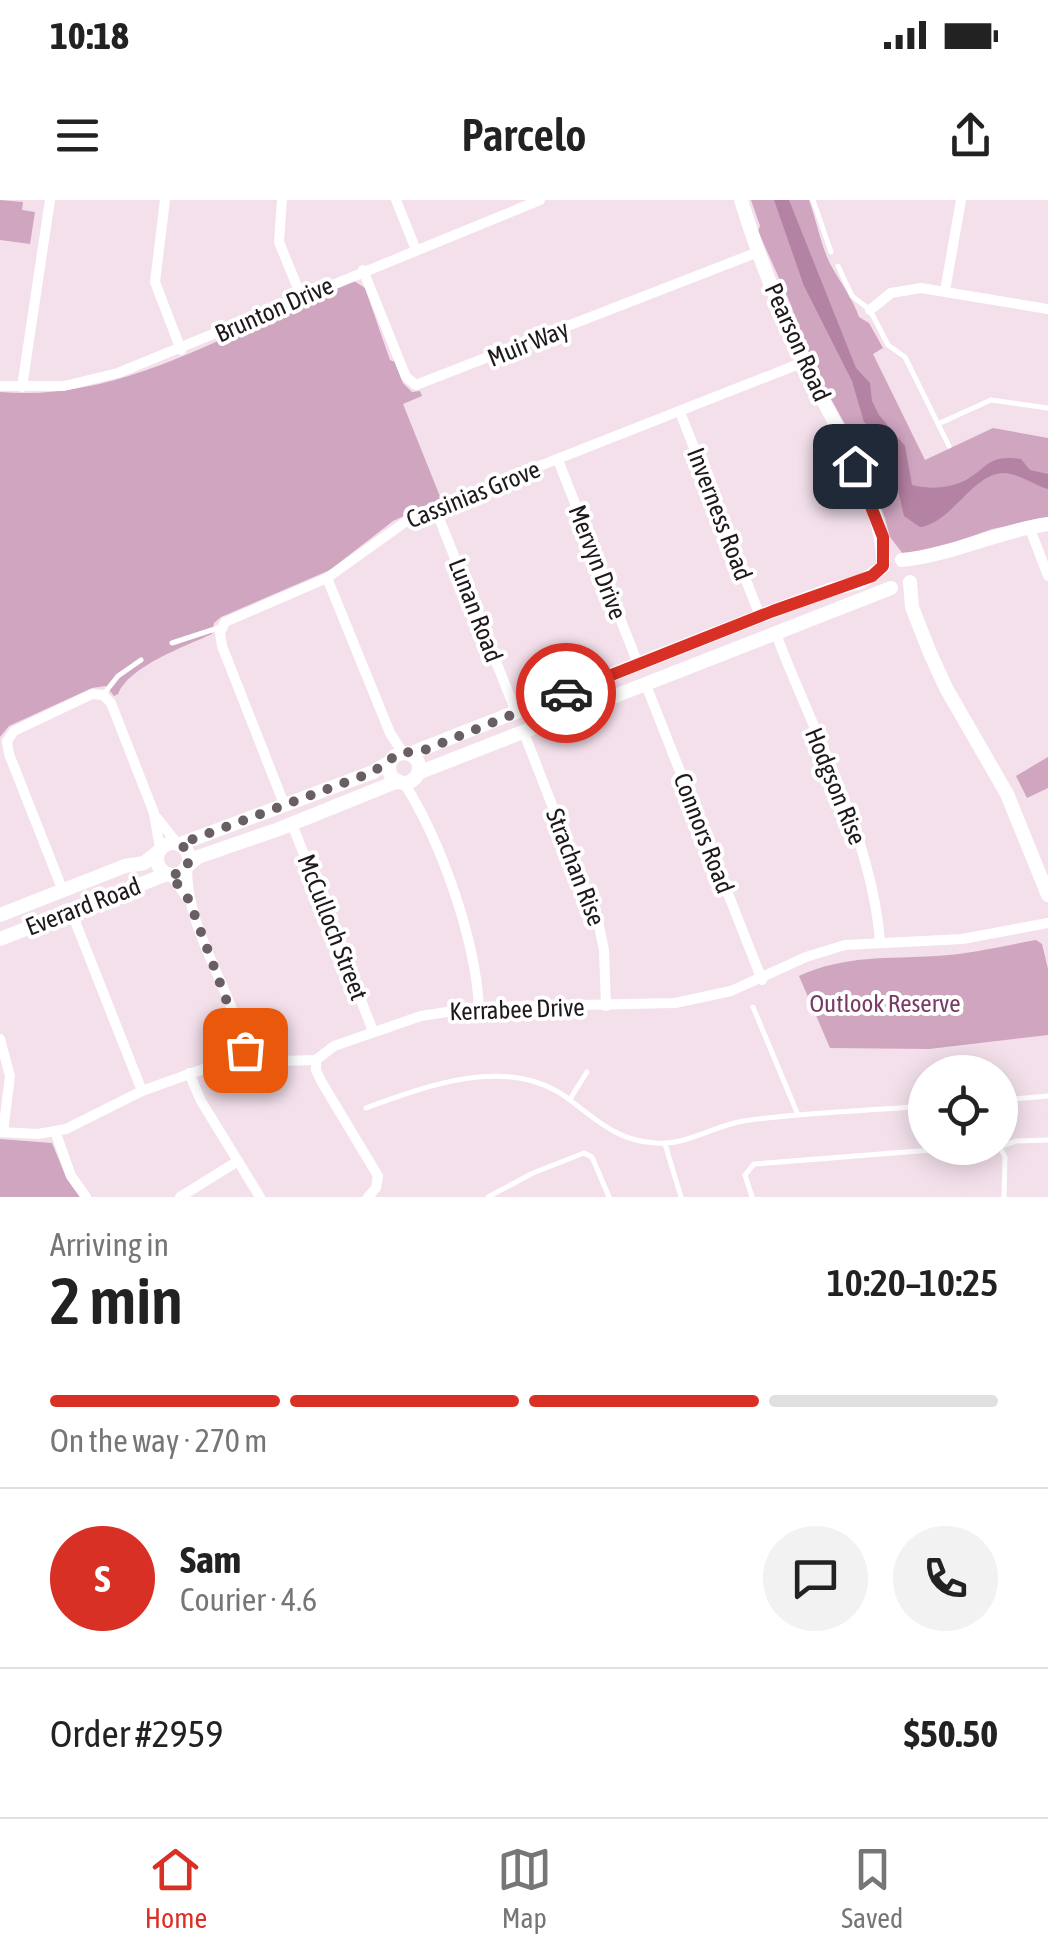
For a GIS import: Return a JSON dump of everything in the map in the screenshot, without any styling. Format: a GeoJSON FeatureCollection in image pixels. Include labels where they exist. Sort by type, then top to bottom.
{"type":"FeatureCollection","features":[{"type":"Feature","properties":{"kind":"street"},"geometry":{"type":"LineString","coordinates":[[22,388],[50,200]]}},
{"type":"Feature","properties":{"kind":"street"},"geometry":{"type":"LineString","coordinates":[[165,200],[155,282],[181,350]]}},
{"type":"Feature","properties":{"kind":"street"},"geometry":{"type":"LineString","coordinates":[[282,200],[279,242],[301,296]]}},
{"type":"Feature","properties":{"kind":"street"},"geometry":{"type":"LineString","coordinates":[[396,200],[416,250]]}},
{"type":"Feature","properties":{"kind":"street","name":"Brunton Drive"},"geometry":{"type":"LineString","coordinates":[[0,386],[64,386],[95,380],[181,350],[363,270],[540,200]]}},
{"type":"Feature","properties":{"kind":"street","name":"Pearson Road"},"geometry":{"type":"LineString","coordinates":[[742,200],[758,252],[804,362],[845,442],[883,537],[902,559]]}},
{"type":"Feature","properties":{"kind":"street"},"geometry":{"type":"LineString","coordinates":[[945,291],[961,200]]}},
{"type":"Feature","properties":{"kind":"street","name":"Muir Way"},"geometry":{"type":"LineString","coordinates":[[363,270],[406,377],[416,385],[758,252]]}},
{"type":"Feature","properties":{"kind":"street"},"geometry":{"type":"LineString","coordinates":[[870,310],[884,297],[904,290],[945,291],[1048,309]]}},
{"type":"Feature","properties":{"kind":"street","name":"Cassinias Grove"},"geometry":{"type":"LineString","coordinates":[[221,627],[328,578],[403,522],[804,362]]}},
{"type":"Feature","properties":{"kind":"street","name":"Inverness Road"},"geometry":{"type":"LineString","coordinates":[[680,412],[760,616]]}},
{"type":"Feature","properties":{"kind":"street","name":"Mervyn Drive"},"geometry":{"type":"LineString","coordinates":[[558,460],[638,664]]}},
{"type":"Feature","properties":{"kind":"street","name":"Lunan Road"},"geometry":{"type":"LineString","coordinates":[[435,508],[516,712]]}},
{"type":"Feature","properties":{"kind":"street"},"geometry":{"type":"LineString","coordinates":[[159,851],[167,844],[284,804],[760,616],[861,582],[891,560],[935,555],[1029,526],[1048,524]]}},
{"type":"Feature","properties":{"kind":"street"},"geometry":{"type":"LineString","coordinates":[[1029,526],[1048,576]]}},
{"type":"Feature","properties":{"kind":"street","name":"Pearson Road"},"geometry":{"type":"LineString","coordinates":[[883,537],[883,567]]}},
{"type":"Feature","properties":{"kind":"street"},"geometry":{"type":"LineString","coordinates":[[168,874],[180,874],[198,857],[409,779],[892,588],[902,588],[935,555]]}},
{"type":"Feature","properties":{"kind":"street"},"geometry":{"type":"LineString","coordinates":[[902,559],[912,571],[912,607],[946,688],[1007,794],[1048,895]]}},
{"type":"Feature","properties":{"kind":"street"},"geometry":{"type":"LineString","coordinates":[[883,567],[882,577],[912,607]]}},
{"type":"Feature","properties":{"kind":"street"},"geometry":{"type":"LineString","coordinates":[[328,578],[399,756]]}},
{"type":"Feature","properties":{"kind":"street"},"geometry":{"type":"LineString","coordinates":[[221,627],[222,646],[284,804]]}},
{"type":"Feature","properties":{"kind":"street","name":"Hodgson Rise"},"geometry":{"type":"LineString","coordinates":[[776,634],[862,850],[880,942]]}},
{"type":"Feature","properties":{"kind":"street","name":"Connors Road"},"geometry":{"type":"LineString","coordinates":[[646,685],[762,980]]}},
{"type":"Feature","properties":{"kind":"street"},"geometry":{"type":"LineString","coordinates":[[576,689],[584,709]]}},
{"type":"Feature","properties":{"kind":"street"},"geometry":{"type":"LineString","coordinates":[[62,891],[8,754],[7,741],[14,731],[92,694],[104,695],[111,703],[154,812],[159,867],[189,900],[239,1031],[246,1062]]}},
{"type":"Feature","properties":{"kind":"street","name":"Strachan Rise"},"geometry":{"type":"LineString","coordinates":[[524,733],[599,926],[606,1006]]}},
{"type":"Feature","properties":{"kind":"street"},"geometry":{"type":"LineString","coordinates":[[399,756],[416,760],[409,779],[468,932],[479,1007]]}},
{"type":"Feature","properties":{"kind":"street"},"geometry":{"type":"LineString","coordinates":[[399,756],[389,772],[409,779]]}},
{"type":"Feature","properties":{"kind":"street"},"geometry":{"type":"LineString","coordinates":[[154,812],[187,850],[189,900]]}},
{"type":"Feature","properties":{"kind":"street","name":"McCulloch Street"},"geometry":{"type":"LineString","coordinates":[[292,824],[372,1031]]}},
{"type":"Feature","properties":{"kind":"street","name":"Everard Road"},"geometry":{"type":"LineString","coordinates":[[0,915],[144,862],[159,851]]}},
{"type":"Feature","properties":{"kind":"street","name":"Everard Road"},"geometry":{"type":"LineString","coordinates":[[0,939],[168,874]]}},
{"type":"Feature","properties":{"kind":"street"},"geometry":{"type":"LineString","coordinates":[[71,911],[142,1091]]}},
{"type":"Feature","properties":{"kind":"street","name":"Kerrabee Drive"},"geometry":{"type":"LineString","coordinates":[[2,1132],[56,1132],[86,1122],[142,1091],[189,1072],[246,1062],[316,1060],[326,1050],[421,1016],[479,1007],[687,1002],[731,992],[824,951],[880,942],[962,939],[1048,923]]}},
{"type":"Feature","properties":{"kind":"street"},"geometry":{"type":"LineString","coordinates":[[0,1039],[10,1076],[2,1132]]}},
{"type":"Feature","properties":{"kind":"street"},"geometry":{"type":"LineString","coordinates":[[316,1060],[321,1081],[376,1170],[379,1184],[368,1197]]}},
{"type":"Feature","properties":{"kind":"street"},"geometry":{"type":"LineString","coordinates":[[189,1072],[201,1101],[260,1197]]}},
{"type":"Feature","properties":{"kind":"street"},"geometry":{"type":"LineString","coordinates":[[56,1132],[70,1176],[86,1197]]}},
{"type":"Feature","properties":{"kind":"street"},"geometry":{"type":"LineString","coordinates":[[180,1197],[238,1161]]}},
{"type":"Feature","properties":{"kind":"lane"},"geometry":{"type":"LineString","coordinates":[[813,200],[831,252]]}},
{"type":"Feature","properties":{"kind":"lane"},"geometry":{"type":"LineString","coordinates":[[838,266],[852,296],[870,310],[888,345],[905,358],[949,446]]}},
{"type":"Feature","properties":{"kind":"lane"},"geometry":{"type":"LineString","coordinates":[[938,424],[991,400],[1048,408]]}},
{"type":"Feature","properties":{"kind":"lane"},"geometry":{"type":"LineString","coordinates":[[172,643],[221,627]]}},
{"type":"Feature","properties":{"kind":"lane"},"geometry":{"type":"LineString","coordinates":[[104,695],[118,676],[141,660]]}},
{"type":"Feature","properties":{"kind":"lane"},"geometry":{"type":"LineString","coordinates":[[753,1007],[798,1116]]}},
{"type":"Feature","properties":{"kind":"lane"},"geometry":{"type":"LineString","coordinates":[[570,1100],[587,1072]]}},
{"type":"Feature","properties":{"kind":"lane"},"geometry":{"type":"LineString","coordinates":[[366,1108],[430,1086],[496,1076],[538,1082],[618,1135],[665,1144],[732,1123],[908,1107]]}},
{"type":"Feature","properties":{"kind":"lane"},"geometry":{"type":"LineString","coordinates":[[1018,1098],[1048,1096]]}},
{"type":"Feature","properties":{"kind":"lane"},"geometry":{"type":"LineString","coordinates":[[1018,1141],[1048,1140]]}},
{"type":"Feature","properties":{"kind":"lane"},"geometry":{"type":"LineString","coordinates":[[665,1144],[680,1197]]}},
{"type":"Feature","properties":{"kind":"lane"},"geometry":{"type":"LineString","coordinates":[[752,1197],[745,1176],[754,1164],[908,1152]]}},
{"type":"Feature","properties":{"kind":"lane"},"geometry":{"type":"LineString","coordinates":[[488,1197],[533,1173],[584,1153],[592,1158],[610,1197]]}},
{"type":"Feature","properties":{"kind":"lane"},"geometry":{"type":"LineString","coordinates":[[1004,1197],[1005,1165]]}},
{"type":"Feature","properties":{"kind":"green space"},"geometry":{"type":"Polygon","coordinates":[[[0,200],[23,202],[22,210],[35,212],[30,244],[0,240],[0,200]]]}},
{"type":"Feature","properties":{"kind":"green space"},"geometry":{"type":"Polygon","coordinates":[[[751,200],[809,200],[829,262],[859,317],[869,323],[883,348],[873,354],[925,460],[993,428],[1048,438],[1048,518],[992,529],[922,554],[903,554],[890,537],[855,442],[812,365],[758,231],[760,226],[751,200]]]}},
{"type":"Feature","properties":{"kind":"green space"},"geometry":{"type":"Polygon","coordinates":[[[354,281],[365,288],[390,360],[395,362],[403,383],[422,396],[403,404],[441,499],[393,521],[330,570],[221,617],[214,623],[212,634],[146,666],[118,694],[114,696],[106,686],[92,688],[9,726],[0,737],[0,392],[47,392],[138,373],[354,281]]]}},
{"type":"Feature","properties":{"kind":"green space"},"geometry":{"type":"Polygon","coordinates":[[[1048,757],[1048,788],[1027,798],[1016,776],[1048,757]]]}},
{"type":"Feature","properties":{"kind":"green space","name":"Outlook Reserve"},"geometry":{"type":"Polygon","coordinates":[[[1036,940],[1042,944],[1048,969],[1048,1035],[929,1049],[830,1048],[799,976],[850,961],[949,955],[1036,940]]]}},
{"type":"Feature","properties":{"kind":"green space"},"geometry":{"type":"Polygon","coordinates":[[[0,1139],[52,1143],[66,1177],[80,1197],[0,1197],[0,1139]]]}},
{"type":"Feature","properties":{"kind":"shaded area"},"geometry":{"type":"Polygon","coordinates":[[[774,200],[789,200],[856,368],[870,383],[879,415],[905,446],[912,485],[937,488],[956,484],[993,461],[1009,458],[1021,459],[1030,470],[1048,474],[1048,489],[1016,475],[998,474],[976,486],[932,523],[920,527],[904,516],[888,446],[864,422],[852,381],[804,286],[774,200]]]}},
{"type":"Feature","properties":{"kind":"way so far"},"geometry":{"type":"LineString","coordinates":[[245,1050],[189,900],[170,874],[180,874],[190,860],[180,844],[373,772],[399,753],[422,751],[566,693]]}},
{"type":"Feature","properties":{"kind":"route"},"geometry":{"type":"LineString","coordinates":[[566,693],[872,576],[883,566],[883,537],[855,466]]}}]}
